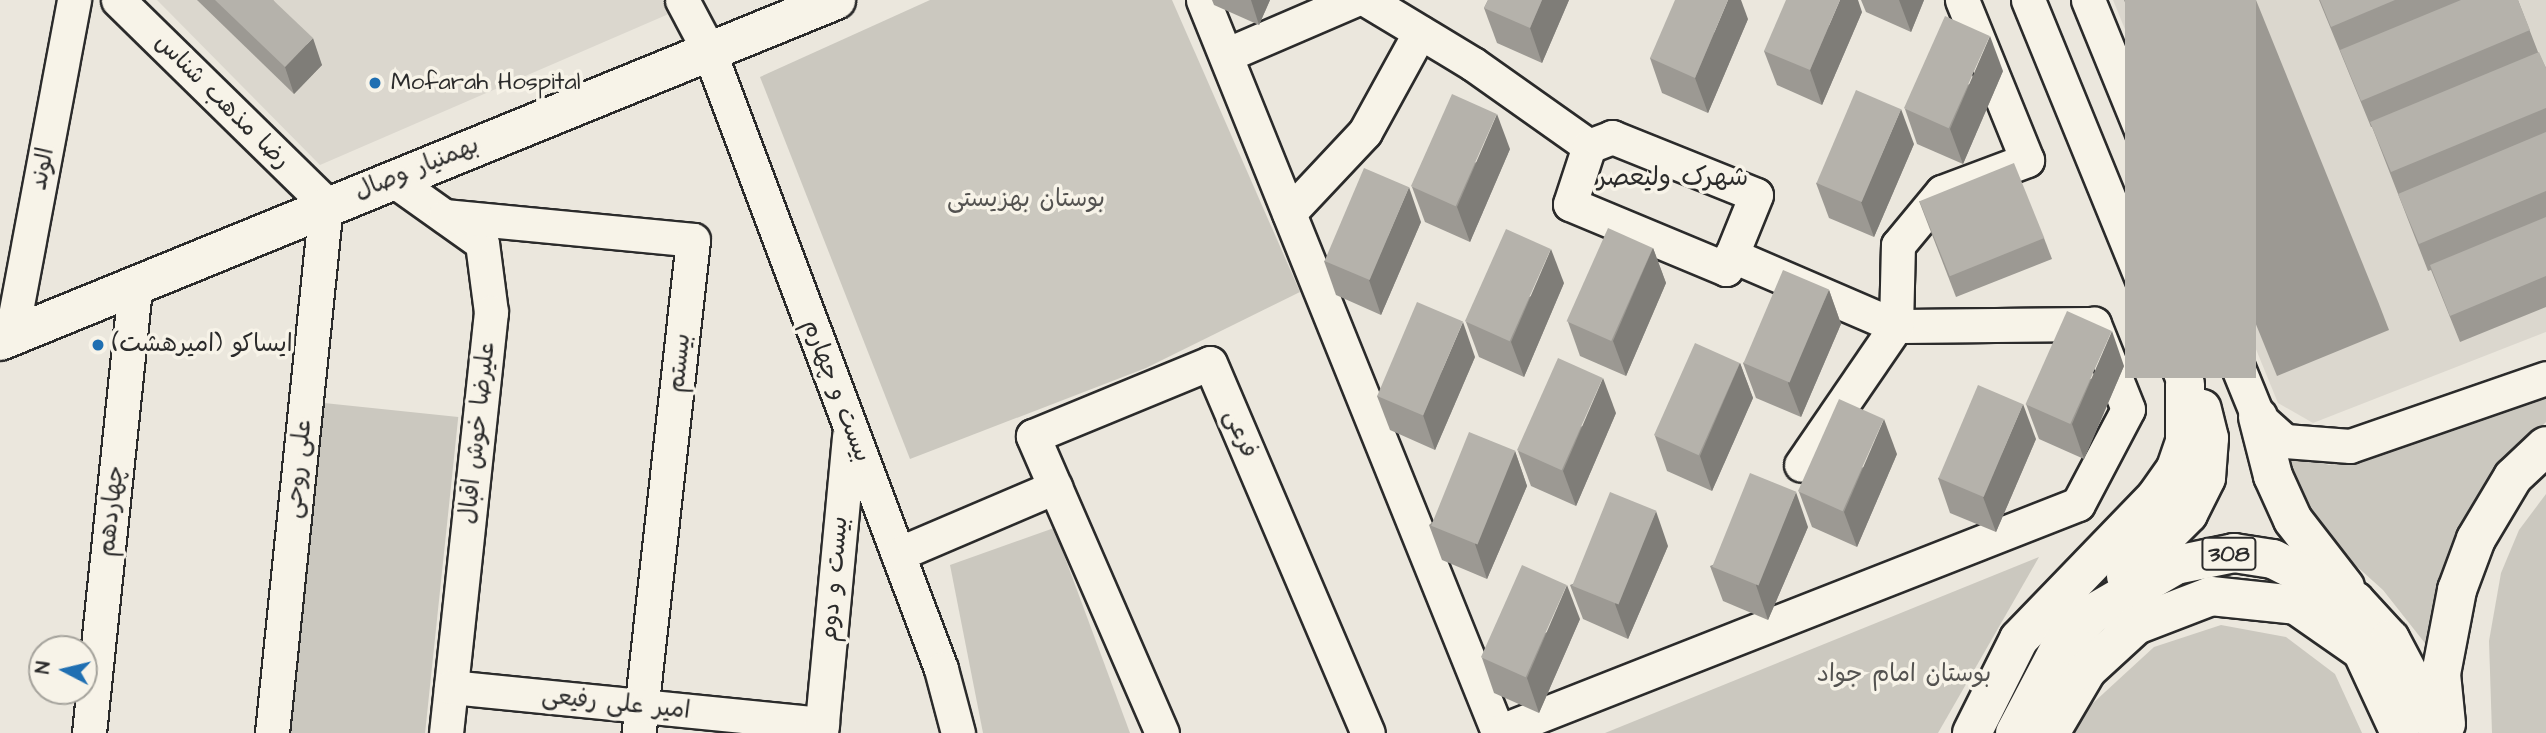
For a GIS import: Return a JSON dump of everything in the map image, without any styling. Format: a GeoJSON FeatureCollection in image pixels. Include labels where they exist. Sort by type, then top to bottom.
{"type":"FeatureCollection","features":[{"type":"Feature","properties":{"kind":"main road","name":"بهمنیار وصال"},"geometry":{"type":"LineString","coordinates":[[5,339],[135,288],[326,204],[836,0]]}},
{"type":"Feature","properties":{"kind":"main road"},"geometry":{"type":"LineString","coordinates":[[2087,619],[2188,514],[2206,478],[2209,438],[2200,402],[2185,384]]}},
{"type":"Feature","properties":{"kind":"main road"},"geometry":{"type":"LineString","coordinates":[[1972,733],[2019,639],[2156,497],[2176,468],[2186,431],[2185,384]]}},
{"type":"Feature","properties":{"kind":"main road"},"geometry":{"type":"LineString","coordinates":[[2258,417],[2293,520],[2364,611]]}},
{"type":"Feature","properties":{"kind":"main road"},"geometry":{"type":"LineString","coordinates":[[2447,733],[2441,674],[2457,590],[2476,539],[2514,477],[2546,446]]}},
{"type":"Feature","properties":{"kind":"main road","name":"308"},"geometry":{"type":"LineString","coordinates":[[2015,733],[2062,644],[2087,619],[2176,565],[2234,553],[2273,559],[2322,579],[2364,611],[2390,639],[2440,733]]}},
{"type":"Feature","properties":{"kind":"main road","name":"308"},"geometry":{"type":"LineString","coordinates":[[2050,733],[2087,670],[2136,625],[2211,596],[2296,605],[2362,651],[2400,733]]}},
{"type":"Feature","properties":{"kind":"street","name":"الوند"},"geometry":{"type":"LineString","coordinates":[[5,339],[74,0]]}},
{"type":"Feature","properties":{"kind":"street","name":"رضا مذهب شناس"},"geometry":{"type":"LineString","coordinates":[[118,0],[326,204]]}},
{"type":"Feature","properties":{"kind":"street","name":"بیست و چهارم"},"geometry":{"type":"LineString","coordinates":[[682,0],[709,51],[898,554],[958,733]]}},
{"type":"Feature","properties":{"kind":"street"},"geometry":{"type":"LineString","coordinates":[[1203,0],[1498,732],[2078,504],[2128,410],[2094,324],[1896,326],[1731,255]]}},
{"type":"Feature","properties":{"kind":"street"},"geometry":{"type":"LineString","coordinates":[[1226,55],[1354,0]]}},
{"type":"Feature","properties":{"kind":"street"},"geometry":{"type":"LineString","coordinates":[[1367,0],[1420,32],[1589,146]]}},
{"type":"Feature","properties":{"kind":"street"},"geometry":{"type":"LineString","coordinates":[[1801,465],[1896,326],[1898,245],[1942,192],[2027,160],[1962,0]]}},
{"type":"Feature","properties":{"kind":"street"},"geometry":{"type":"LineString","coordinates":[[2028,0],[2185,384]]}},
{"type":"Feature","properties":{"kind":"street"},"geometry":{"type":"LineString","coordinates":[[2088,0],[2258,417],[2293,444],[2350,446],[2546,377]]}},
{"type":"Feature","properties":{"kind":"street"},"geometry":{"type":"LineString","coordinates":[[1289,213],[1365,132],[1420,32]]}},
{"type":"Feature","properties":{"kind":"street"},"geometry":{"type":"LineString","coordinates":[[1612,137],[1756,195],[1726,269],[1570,204],[1589,146],[1612,137]]}},
{"type":"Feature","properties":{"kind":"street","name":"علیرضا خوش اقبال"},"geometry":{"type":"LineString","coordinates":[[392,179],[482,243],[491,312],[446,733]]}},
{"type":"Feature","properties":{"kind":"street","name":"علی روحی"},"geometry":{"type":"LineString","coordinates":[[272,733],[326,204]]}},
{"type":"Feature","properties":{"kind":"street","name":"بیستم"},"geometry":{"type":"LineString","coordinates":[[445,216],[693,240],[641,720]]}},
{"type":"Feature","properties":{"kind":"street","name":"چهاردهم"},"geometry":{"type":"LineString","coordinates":[[89,733],[135,288]]}},
{"type":"Feature","properties":{"kind":"street","name":"فرعی"},"geometry":{"type":"LineString","coordinates":[[1162,733],[1033,436],[1210,363],[1368,733]]}},
{"type":"Feature","properties":{"kind":"street","name":"بیست و دوم"},"geometry":{"type":"LineString","coordinates":[[821,729],[849,426]]}},
{"type":"Feature","properties":{"kind":"street"},"geometry":{"type":"LineString","coordinates":[[898,554],[1055,487]]}},
{"type":"Feature","properties":{"kind":"street","name":"امیر علی رفیعی"},"geometry":{"type":"LineString","coordinates":[[451,687],[641,720],[821,729]]}},
{"type":"Feature","properties":{"kind":"shaded area","name":"Mofarah Hospital"},"geometry":{"type":"Polygon","coordinates":[[[157,0],[701,0],[320,165],[157,0]]]}},
{"type":"Feature","properties":{"kind":"shaded area"},"geometry":{"type":"Polygon","coordinates":[[[2113,0],[2546,0],[2546,332],[2313,423],[2278,403],[2113,0]]]}},
{"type":"Feature","properties":{"kind":"green space","name":"بوستان بهزیستی"},"geometry":{"type":"Polygon","coordinates":[[[930,0],[1172,0],[1300,292],[1146,368],[910,459],[760,77],[930,0]]]}},
{"type":"Feature","properties":{"kind":"green space"},"geometry":{"type":"Polygon","coordinates":[[[2546,388],[2546,422],[2510,459],[2428,647],[2383,590],[2333,545],[2294,485],[2282,452],[2329,465],[2546,388]]]}},
{"type":"Feature","properties":{"kind":"green space"},"geometry":{"type":"Polygon","coordinates":[[[324,403],[458,417],[425,733],[289,733],[324,403]]]}},
{"type":"Feature","properties":{"kind":"green space"},"geometry":{"type":"Polygon","coordinates":[[[2546,494],[2546,733],[2492,733],[2489,641],[2501,573],[2519,530],[2546,494]]]}},
{"type":"Feature","properties":{"kind":"green space"},"geometry":{"type":"Polygon","coordinates":[[[1054,528],[1130,733],[983,733],[950,565],[1054,528]]]}},
{"type":"Feature","properties":{"kind":"green space","name":"بوستان امام جواد"},"geometry":{"type":"Polygon","coordinates":[[[2039,557],[1938,733],[1605,733],[2039,557]]]}},
{"type":"Feature","properties":{"kind":"green space"},"geometry":{"type":"Polygon","coordinates":[[[2221,625],[2286,637],[2335,674],[2362,733],[2074,733],[2080,715],[2154,647],[2221,625]]]}},
{"type":"Feature","properties":{"kind":"building"},"geometry":{"type":"Polygon","coordinates":[[[215,0],[273,0],[313,38],[285,67],[215,0]]]}},
{"type":"Feature","properties":{"kind":"building"},"geometry":{"type":"Polygon","coordinates":[[[1488,0],[1542,0],[1530,28],[1484,8],[1488,0]]]}},
{"type":"Feature","properties":{"kind":"building"},"geometry":{"type":"Polygon","coordinates":[[[1675,0],[1728,0],[1695,78],[1650,58],[1675,0]]]}},
{"type":"Feature","properties":{"kind":"building"},"geometry":{"type":"Polygon","coordinates":[[[1786,0],[1840,0],[1810,70],[1764,51],[1786,0]]]}},
{"type":"Feature","properties":{"kind":"building"},"geometry":{"type":"Polygon","coordinates":[[[2125,0],[2256,0],[2256,378],[2125,378],[2125,0]]]}},
{"type":"Feature","properties":{"kind":"building"},"geometry":{"type":"Polygon","coordinates":[[[2320,0],[2395,0],[2331,27],[2320,0]]]}},
{"type":"Feature","properties":{"kind":"building"},"geometry":{"type":"Polygon","coordinates":[[[2461,0],[2518,0],[2530,30],[2361,101],[2340,50],[2461,0]]]}},
{"type":"Feature","properties":{"kind":"building"},"geometry":{"type":"Polygon","coordinates":[[[1945,16],[1990,36],[1949,128],[1904,108],[1945,16]]]}},
{"type":"Feature","properties":{"kind":"building"},"geometry":{"type":"Polygon","coordinates":[[[2539,52],[2546,68],[2546,108],[2391,172],[2370,122],[2539,52]]]}},
{"type":"Feature","properties":{"kind":"building"},"geometry":{"type":"Polygon","coordinates":[[[1856,90],[1901,109],[1862,202],[1817,183],[1856,90]]]}},
{"type":"Feature","properties":{"kind":"building"},"geometry":{"type":"Polygon","coordinates":[[[1452,94],[1497,114],[1456,206],[1411,186],[1452,94]]]}},
{"type":"Feature","properties":{"kind":"building"},"geometry":{"type":"Polygon","coordinates":[[[2546,132],[2546,191],[2419,244],[2398,194],[2546,132]]]}},
{"type":"Feature","properties":{"kind":"building"},"geometry":{"type":"Polygon","coordinates":[[[2014,163],[2044,238],[1950,276],[1919,201],[2014,163]]]}},
{"type":"Feature","properties":{"kind":"building"},"geometry":{"type":"Polygon","coordinates":[[[1364,168],[1409,187],[1370,280],[1325,261],[1364,168]]]}},
{"type":"Feature","properties":{"kind":"building"},"geometry":{"type":"Polygon","coordinates":[[[2546,217],[2546,276],[2450,316],[2430,265],[2546,217]]]}},
{"type":"Feature","properties":{"kind":"building"},"geometry":{"type":"Polygon","coordinates":[[[1608,228],[1653,248],[1611,341],[1567,321],[1608,228]]]}},
{"type":"Feature","properties":{"kind":"building"},"geometry":{"type":"Polygon","coordinates":[[[1506,229],[1551,249],[1510,341],[1465,321],[1506,229]]]}},
{"type":"Feature","properties":{"kind":"building"},"geometry":{"type":"Polygon","coordinates":[[[1783,270],[1829,290],[1790,383],[1744,363],[1783,270]]]}},
{"type":"Feature","properties":{"kind":"building"},"geometry":{"type":"Polygon","coordinates":[[[1417,302],[1463,322],[1423,415],[1377,396],[1417,302]]]}},
{"type":"Feature","properties":{"kind":"building"},"geometry":{"type":"Polygon","coordinates":[[[2067,311],[2112,331],[2070,424],[2026,404],[2067,311]]]}},
{"type":"Feature","properties":{"kind":"building"},"geometry":{"type":"Polygon","coordinates":[[[1695,343],[1740,363],[1699,455],[1654,435],[1695,343]]]}},
{"type":"Feature","properties":{"kind":"building"},"geometry":{"type":"Polygon","coordinates":[[[1558,358],[1603,378],[1562,470],[1517,450],[1558,358]]]}},
{"type":"Feature","properties":{"kind":"building"},"geometry":{"type":"Polygon","coordinates":[[[1978,385],[2023,404],[1984,497],[1939,478],[1978,385]]]}},
{"type":"Feature","properties":{"kind":"building"},"geometry":{"type":"Polygon","coordinates":[[[1839,399],[1884,419],[1843,511],[1798,491],[1839,399]]]}},
{"type":"Feature","properties":{"kind":"building"},"geometry":{"type":"Polygon","coordinates":[[[1469,432],[1515,451],[1478,544],[1431,526],[1469,432]]]}},
{"type":"Feature","properties":{"kind":"building"},"geometry":{"type":"Polygon","coordinates":[[[1750,473],[1796,492],[1759,585],[1712,567],[1750,473]]]}},
{"type":"Feature","properties":{"kind":"building"},"geometry":{"type":"Polygon","coordinates":[[[1610,492],[1656,511],[1619,604],[1572,586],[1610,492]]]}},
{"type":"Feature","properties":{"kind":"building"},"geometry":{"type":"Polygon","coordinates":[[[1522,565],[1567,585],[1526,677],[1481,657],[1522,565]]]}},
{"type":"Feature","properties":{"kind":"place","name":"Mofarah Hospital"},"geometry":{"type":"Point","coordinates":[375,83]}},
{"type":"Feature","properties":{"kind":"place","name":"ایساکو (امیرهشت)"},"geometry":{"type":"Point","coordinates":[98,345]}},
{"type":"Feature","properties":{"kind":"district","name":"شهرک ولیعصر"},"geometry":{"type":"Point","coordinates":[1673,178]}}]}
